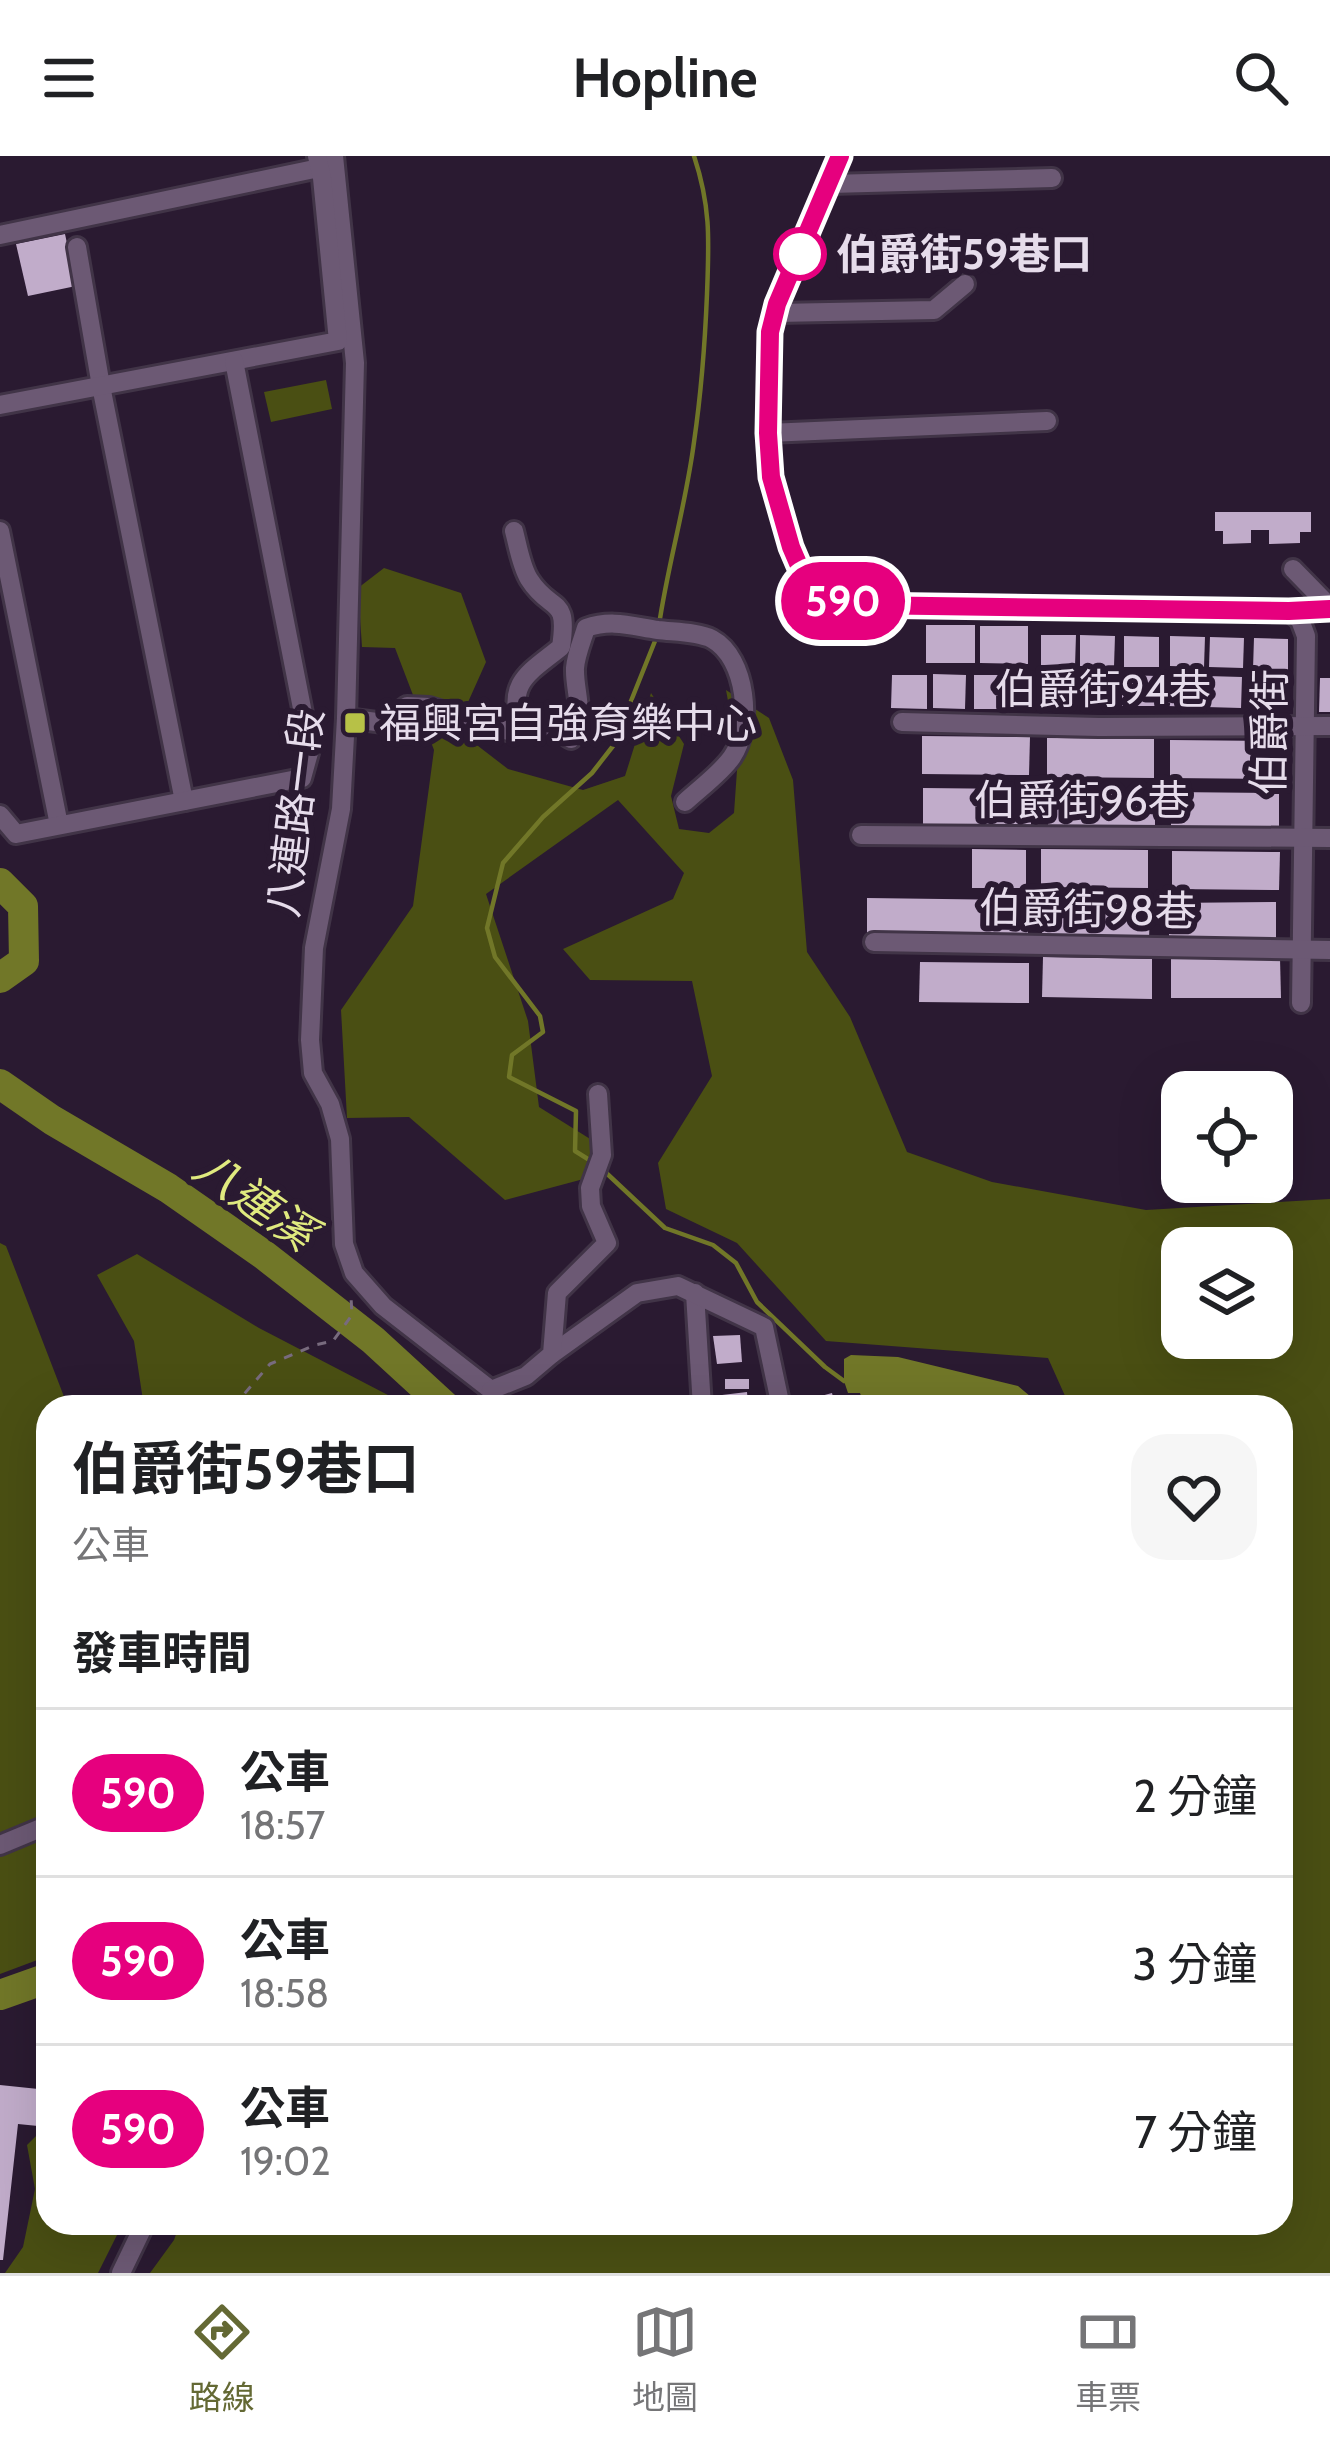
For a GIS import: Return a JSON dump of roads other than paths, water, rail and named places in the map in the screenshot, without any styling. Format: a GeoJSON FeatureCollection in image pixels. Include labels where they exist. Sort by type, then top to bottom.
{"type":"FeatureCollection","features":[{"type":"Feature","properties":{"kind":"street","name":"伯爵街"},"geometry":{"type":"LineString","coordinates":[[840,156],[770,332],[771,477],[806,582],[833,598],[860,605],[1289,611],[1300,620],[1306,636],[1300,1003]]}},
{"type":"Feature","properties":{"kind":"street"},"geometry":{"type":"LineString","coordinates":[[0,236],[323,160],[338,341],[0,405]]}},
{"type":"Feature","properties":{"kind":"street","name":"八連路一段"},"geometry":{"type":"LineString","coordinates":[[323,160],[355,363],[341,809],[314,948],[313,1073],[330,1104],[340,1138],[344,1244],[354,1273],[382,1306],[490,1395]]}},
{"type":"Feature","properties":{"kind":"street"},"geometry":{"type":"LineString","coordinates":[[830,184],[1052,178]]}},
{"type":"Feature","properties":{"kind":"street"},"geometry":{"type":"LineString","coordinates":[[77,247],[184,801]]}},
{"type":"Feature","properties":{"kind":"street"},"geometry":{"type":"LineString","coordinates":[[776,313],[934,310],[964,284]]}},
{"type":"Feature","properties":{"kind":"street"},"geometry":{"type":"LineString","coordinates":[[0,814],[16,834],[302,778],[310,748],[234,361]]}},
{"type":"Feature","properties":{"kind":"street"},"geometry":{"type":"LineString","coordinates":[[768,433],[1047,421]]}},
{"type":"Feature","properties":{"kind":"street"},"geometry":{"type":"LineString","coordinates":[[514,530],[528,577],[560,607],[565,621],[561,646],[517,689],[514,706],[521,727]]}},
{"type":"Feature","properties":{"kind":"street"},"geometry":{"type":"LineString","coordinates":[[0,532],[59,825]]}},
{"type":"Feature","properties":{"kind":"street"},"geometry":{"type":"LineString","coordinates":[[1293,568],[1330,608]]}},
{"type":"Feature","properties":{"kind":"street"},"geometry":{"type":"LineString","coordinates":[[1289,611],[1330,608]]}},
{"type":"Feature","properties":{"kind":"street"},"geometry":{"type":"LineString","coordinates":[[346,718],[384,723],[407,706],[429,707],[508,731],[532,723],[547,724],[572,739],[578,730],[575,668],[586,628],[605,622],[711,638],[737,672],[746,713],[732,757],[685,802]]}},
{"type":"Feature","properties":{"kind":"street","name":"伯爵街94巷"},"geometry":{"type":"LineString","coordinates":[[902,722],[1330,726]]}},
{"type":"Feature","properties":{"kind":"street","name":"伯爵街96巷"},"geometry":{"type":"LineString","coordinates":[[861,835],[1330,838]]}},
{"type":"Feature","properties":{"kind":"street","name":"伯爵街98巷"},"geometry":{"type":"LineString","coordinates":[[874,942],[1330,950]]}},
{"type":"Feature","properties":{"kind":"street"},"geometry":{"type":"LineString","coordinates":[[552,1354],[556,1293],[607,1244],[591,1206],[590,1188],[602,1155],[598,1094]]}},
{"type":"Feature","properties":{"kind":"street"},"geometry":{"type":"LineString","coordinates":[[498,1395],[637,1294],[678,1286],[764,1327],[779,1395]]}},
{"type":"Feature","properties":{"kind":"street"},"geometry":{"type":"LineString","coordinates":[[701,1296],[702,1395]]}},
{"type":"Feature","properties":{"kind":"street"},"geometry":{"type":"LineString","coordinates":[[0,1845],[36,1830]]}},
{"type":"Feature","properties":{"kind":"street"},"geometry":{"type":"LineString","coordinates":[[121,2273],[139,2235]]}},
{"type":"Feature","properties":{"kind":"waterway"},"geometry":{"type":"LineString","coordinates":[[659,625],[691,465],[704,350],[708,224],[694,156]]}},
{"type":"Feature","properties":{"kind":"waterway"},"geometry":{"type":"LineString","coordinates":[[591,1161],[575,1151],[576,1111],[509,1077],[512,1055],[543,1032],[540,1016],[495,957],[487,928],[503,863],[613,746],[657,636]]}},
{"type":"Feature","properties":{"kind":"waterway","name":"八連溪"},"geometry":{"type":"LineString","coordinates":[[0,883],[23,906],[24,961],[0,978]]}},
{"type":"Feature","properties":{"kind":"waterway","name":"八連溪"},"geometry":{"type":"LineString","coordinates":[[0,1084],[168,1188],[264,1255],[373,1340],[433,1395]]}},
{"type":"Feature","properties":{"kind":"waterway"},"geometry":{"type":"LineString","coordinates":[[601,1168],[665,1228],[713,1245],[736,1263],[757,1302],[844,1381]]}},
{"type":"Feature","properties":{"kind":"waterway","name":"八連溪"},"geometry":{"type":"LineString","coordinates":[[0,1995],[36,1982]]}},
{"type":"Feature","properties":{"kind":"place","name":"伯爵街59巷口"},"geometry":{"type":"Point","coordinates":[800,254]}},
{"type":"Feature","properties":{"kind":"place","name":"福興宮自強育樂中心"},"geometry":{"type":"Point","coordinates":[355,723]}}]}
